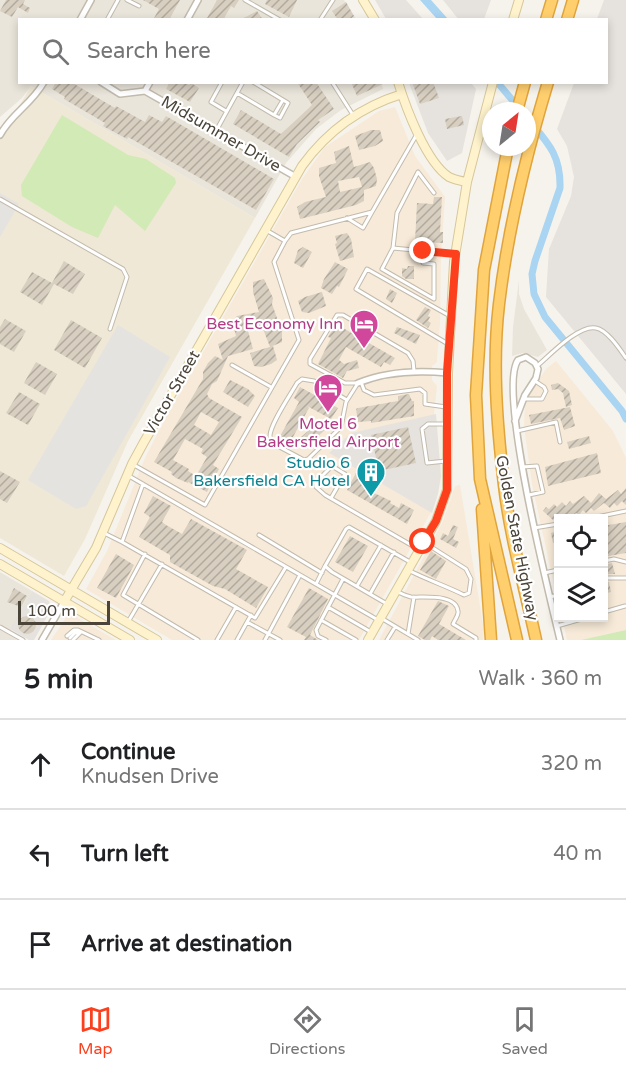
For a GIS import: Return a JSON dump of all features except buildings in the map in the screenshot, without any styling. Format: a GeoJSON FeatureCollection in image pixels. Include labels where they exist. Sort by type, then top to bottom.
{"type":"FeatureCollection","features":[{"type":"Feature","properties":{"kind":"highway"},"geometry":{"type":"LineString","coordinates":[[547,18],[552,0]]}},
{"type":"Feature","properties":{"kind":"highway"},"geometry":{"type":"LineString","coordinates":[[568,18],[573,0]]}},
{"type":"Feature","properties":{"kind":"highway","name":"Golden State Highway"},"geometry":{"type":"LineString","coordinates":[[537,640],[504,487],[498,423],[496,338],[506,255],[529,145],[547,84]]}},
{"type":"Feature","properties":{"kind":"highway"},"geometry":{"type":"LineString","coordinates":[[520,102],[524,86]]}},
{"type":"Feature","properties":{"kind":"highway","name":"Golden State Highway"},"geometry":{"type":"LineString","coordinates":[[506,156],[488,243],[481,298],[476,386],[480,479],[517,640]]}},
{"type":"Feature","properties":{"kind":"highway"},"geometry":{"type":"LineString","coordinates":[[480,479],[491,640]]}},
{"type":"Feature","properties":{"kind":"street"},"geometry":{"type":"LineString","coordinates":[[81,18],[91,0]]}},
{"type":"Feature","properties":{"kind":"street"},"geometry":{"type":"LineString","coordinates":[[188,18],[198,0]]}},
{"type":"Feature","properties":{"kind":"street"},"geometry":{"type":"LineString","coordinates":[[363,0],[374,18]]}},
{"type":"Feature","properties":{"kind":"street"},"geometry":{"type":"LineString","coordinates":[[514,18],[519,0]]}},
{"type":"Feature","properties":{"kind":"street"},"geometry":{"type":"LineString","coordinates":[[0,135],[10,120],[34,99],[43,84]]}},
{"type":"Feature","properties":{"kind":"street"},"geometry":{"type":"LineString","coordinates":[[104,84],[120,94],[146,91],[149,84]]}},
{"type":"Feature","properties":{"kind":"street"},"geometry":{"type":"LineString","coordinates":[[399,84],[418,133],[443,172],[453,179],[467,182]]}},
{"type":"Feature","properties":{"kind":"street"},"geometry":{"type":"LineString","coordinates":[[370,637],[421,546],[444,502],[447,490],[447,373],[456,254],[467,182],[492,87]]}},
{"type":"Feature","properties":{"kind":"street","name":"Midsummer Drive"},"geometry":{"type":"LineString","coordinates":[[146,91],[296,177]]}},
{"type":"Feature","properties":{"kind":"street","name":"Victor Street"},"geometry":{"type":"LineString","coordinates":[[42,640],[104,533],[132,464],[296,177],[320,143],[353,116],[402,94]]}},
{"type":"Feature","properties":{"kind":"street"},"geometry":{"type":"LineString","coordinates":[[515,421],[538,373],[533,360],[526,357],[515,364],[513,399],[515,421],[527,495],[560,640]]}},
{"type":"Feature","properties":{"kind":"street"},"geometry":{"type":"LineString","coordinates":[[359,383],[378,376],[414,371],[447,373]]}},
{"type":"Feature","properties":{"kind":"street"},"geometry":{"type":"LineString","coordinates":[[0,548],[158,640]]}},
{"type":"Feature","properties":{"kind":"street"},"geometry":{"type":"LineString","coordinates":[[0,564],[130,640]]}},
{"type":"Feature","properties":{"kind":"lane"},"geometry":{"type":"LineString","coordinates":[[108,18],[118,0]]}},
{"type":"Feature","properties":{"kind":"lane"},"geometry":{"type":"LineString","coordinates":[[127,0],[139,6]]}},
{"type":"Feature","properties":{"kind":"lane"},"geometry":{"type":"LineString","coordinates":[[245,0],[277,18]]}},
{"type":"Feature","properties":{"kind":"lane"},"geometry":{"type":"LineString","coordinates":[[321,18],[333,0]]}},
{"type":"Feature","properties":{"kind":"lane"},"geometry":{"type":"LineString","coordinates":[[221,84],[211,102],[226,111]]}},
{"type":"Feature","properties":{"kind":"lane"},"geometry":{"type":"LineString","coordinates":[[216,131],[242,84]]}},
{"type":"Feature","properties":{"kind":"lane"},"geometry":{"type":"LineString","coordinates":[[237,93],[280,118],[288,103],[256,84]]}},
{"type":"Feature","properties":{"kind":"lane"},"geometry":{"type":"LineString","coordinates":[[333,84],[353,116]]}},
{"type":"Feature","properties":{"kind":"lane"},"geometry":{"type":"LineString","coordinates":[[274,115],[283,100]]}},
{"type":"Feature","properties":{"kind":"lane"},"geometry":{"type":"LineString","coordinates":[[347,218],[363,228],[418,133]]}},
{"type":"Feature","properties":{"kind":"lane"},"geometry":{"type":"LineString","coordinates":[[423,251],[423,263],[434,264],[434,299],[382,269],[393,248],[397,213],[418,172],[434,193]]}},
{"type":"Feature","properties":{"kind":"lane"},"geometry":{"type":"LineString","coordinates":[[0,199],[123,269],[127,277],[110,329]]}},
{"type":"Feature","properties":{"kind":"lane"},"geometry":{"type":"LineString","coordinates":[[132,464],[205,505],[298,340],[274,262],[285,241],[291,233],[372,212]]}},
{"type":"Feature","properties":{"kind":"lane"},"geometry":{"type":"LineString","coordinates":[[265,230],[285,241]]}},
{"type":"Feature","properties":{"kind":"lane"},"geometry":{"type":"LineString","coordinates":[[393,248],[456,254]]}},
{"type":"Feature","properties":{"kind":"lane"},"geometry":{"type":"LineString","coordinates":[[450,346],[356,289],[368,269],[452,317]]}},
{"type":"Feature","properties":{"kind":"lane"},"geometry":{"type":"LineString","coordinates":[[359,383],[345,383],[310,364],[310,359],[337,315],[343,315],[408,353],[413,361],[414,371]]}},
{"type":"Feature","properties":{"kind":"lane"},"geometry":{"type":"LineString","coordinates":[[537,366],[570,338],[593,327],[603,330],[626,358]]}},
{"type":"Feature","properties":{"kind":"lane"},"geometry":{"type":"LineString","coordinates":[[232,364],[272,387]]}},
{"type":"Feature","properties":{"kind":"lane"},"geometry":{"type":"LineString","coordinates":[[347,400],[314,381],[306,379],[299,381],[273,426],[270,434],[271,441],[304,460],[308,459],[341,426],[347,400],[359,383]]}},
{"type":"Feature","properties":{"kind":"lane"},"geometry":{"type":"LineString","coordinates":[[524,399],[542,399],[545,395],[544,387],[534,380]]}},
{"type":"Feature","properties":{"kind":"lane"},"geometry":{"type":"LineString","coordinates":[[359,383],[368,394],[374,395],[411,389],[422,390],[425,393],[426,404],[447,407]]}},
{"type":"Feature","properties":{"kind":"lane"},"geometry":{"type":"LineString","coordinates":[[517,431],[556,422],[560,442]]}},
{"type":"Feature","properties":{"kind":"lane"},"geometry":{"type":"LineString","coordinates":[[446,424],[428,424],[422,429],[427,463],[448,461]]}},
{"type":"Feature","properties":{"kind":"lane"},"geometry":{"type":"LineString","coordinates":[[316,584],[346,530],[350,527],[394,552],[423,578],[439,582],[464,596],[469,593],[471,579],[466,569],[330,498],[316,487],[317,481],[332,466],[345,474],[330,498]]}},
{"type":"Feature","properties":{"kind":"lane"},"geometry":{"type":"LineString","coordinates":[[522,467],[537,466],[543,492],[527,495]]}},
{"type":"Feature","properties":{"kind":"lane"},"geometry":{"type":"LineString","coordinates":[[127,475],[418,640]]}},
{"type":"Feature","properties":{"kind":"lane"},"geometry":{"type":"LineString","coordinates":[[122,542],[143,484]]}},
{"type":"Feature","properties":{"kind":"lane"},"geometry":{"type":"LineString","coordinates":[[608,515],[626,511]]}},
{"type":"Feature","properties":{"kind":"lane"},"geometry":{"type":"LineString","coordinates":[[534,528],[554,525]]}},
{"type":"Feature","properties":{"kind":"lane"},"geometry":{"type":"LineString","coordinates":[[104,533],[145,554],[255,618],[286,567]]}},
{"type":"Feature","properties":{"kind":"lane"},"geometry":{"type":"LineString","coordinates":[[259,536],[322,573]]}},
{"type":"Feature","properties":{"kind":"lane"},"geometry":{"type":"LineString","coordinates":[[357,586],[381,545]]}},
{"type":"Feature","properties":{"kind":"lane"},"geometry":{"type":"LineString","coordinates":[[370,594],[394,552]]}},
{"type":"Feature","properties":{"kind":"lane"},"geometry":{"type":"LineString","coordinates":[[145,554],[123,595],[198,640]]}},
{"type":"Feature","properties":{"kind":"lane"},"geometry":{"type":"LineString","coordinates":[[608,560],[626,562]]}},
{"type":"Feature","properties":{"kind":"lane"},"geometry":{"type":"LineString","coordinates":[[128,623],[162,564]]}},
{"type":"Feature","properties":{"kind":"lane"},"geometry":{"type":"LineString","coordinates":[[325,566],[388,605]]}},
{"type":"Feature","properties":{"kind":"lane"},"geometry":{"type":"LineString","coordinates":[[544,573],[554,571]]}},
{"type":"Feature","properties":{"kind":"lane"},"geometry":{"type":"LineString","coordinates":[[265,640],[300,575]]}},
{"type":"Feature","properties":{"kind":"lane"},"geometry":{"type":"LineString","coordinates":[[326,640],[316,630],[343,578]]}},
{"type":"Feature","properties":{"kind":"lane"},"geometry":{"type":"LineString","coordinates":[[608,578],[626,578]]}},
{"type":"Feature","properties":{"kind":"lane"},"geometry":{"type":"LineString","coordinates":[[396,591],[414,597],[440,597],[453,603],[458,607],[459,613],[453,624],[476,640]]}},
{"type":"Feature","properties":{"kind":"lane"},"geometry":{"type":"LineString","coordinates":[[550,597],[554,596]]}},
{"type":"Feature","properties":{"kind":"lane"},"geometry":{"type":"LineString","coordinates":[[408,634],[414,597]]}},
{"type":"Feature","properties":{"kind":"lane"},"geometry":{"type":"LineString","coordinates":[[608,611],[626,606]]}},
{"type":"Feature","properties":{"kind":"lane"},"geometry":{"type":"LineString","coordinates":[[217,640],[236,607]]}},
{"type":"Feature","properties":{"kind":"lane"},"geometry":{"type":"LineString","coordinates":[[328,607],[370,637]]}},
{"type":"Feature","properties":{"kind":"lane"},"geometry":{"type":"LineString","coordinates":[[237,640],[251,615]]}},
{"type":"Feature","properties":{"kind":"lane"},"geometry":{"type":"LineString","coordinates":[[321,620],[356,640]]}},
{"type":"Feature","properties":{"kind":"lane"},"geometry":{"type":"LineString","coordinates":[[248,622],[280,640]]}},
{"type":"Feature","properties":{"kind":"lane"},"geometry":{"type":"LineString","coordinates":[[557,626],[571,622]]}},
{"type":"Feature","properties":{"kind":"lane"},"geometry":{"type":"LineString","coordinates":[[0,627],[23,640]]}},
{"type":"Feature","properties":{"kind":"lane"},"geometry":{"type":"LineString","coordinates":[[387,640],[395,627]]}},
{"type":"Feature","properties":{"kind":"lane"},"geometry":{"type":"LineString","coordinates":[[70,638],[74,630],[99,640]]}},
{"type":"Feature","properties":{"kind":"lane"},"geometry":{"type":"LineString","coordinates":[[70,638],[82,632]]}},
{"type":"Feature","properties":{"kind":"shaded area"},"geometry":{"type":"Polygon","coordinates":[[[0,0],[344,0],[355,18],[18,18],[18,84],[382,84],[383,89],[341,110],[316,129],[286,163],[255,218],[31,86],[22,98],[0,117],[0,0]]]}},
{"type":"Feature","properties":{"kind":"shaded area"},"geometry":{"type":"Polygon","coordinates":[[[375,0],[406,0],[422,18],[385,18],[375,0]]]}},
{"type":"Feature","properties":{"kind":"shaded area"},"geometry":{"type":"Polygon","coordinates":[[[443,0],[491,0],[484,18],[457,18],[443,0]]]}},
{"type":"Feature","properties":{"kind":"shaded area"},"geometry":{"type":"Polygon","coordinates":[[[604,0],[626,0],[626,394],[546,297],[549,249],[571,196],[574,177],[567,146],[557,129],[574,84],[608,84],[608,18],[597,18],[604,0]]]}},
{"type":"Feature","properties":{"kind":"shaded area"},"geometry":{"type":"Polygon","coordinates":[[[409,84],[472,84],[476,89],[462,153],[447,161],[428,133],[409,84]]]}},
{"type":"Feature","properties":{"kind":"shaded area"},"geometry":{"type":"Polygon","coordinates":[[[31,86],[255,218],[128,441],[85,539],[64,576],[0,538],[0,139],[31,86]]]}},
{"type":"Feature","properties":{"kind":"shaded area"},"geometry":{"type":"Polygon","coordinates":[[[395,107],[415,156],[445,197],[437,362],[432,366],[432,380],[437,386],[434,415],[351,433],[329,453],[431,512],[359,640],[172,640],[86,589],[107,551],[145,458],[166,417],[302,179],[325,147],[379,111],[395,107]]]}},
{"type":"Feature","properties":{"kind":"shaded area"},"geometry":{"type":"Polygon","coordinates":[[[0,193],[19,204],[0,237],[0,193]]]}},
{"type":"Feature","properties":{"kind":"shaded area"},"geometry":{"type":"Polygon","coordinates":[[[519,280],[519,294],[524,309],[547,350],[538,357],[523,353],[512,356],[519,280]]]}},
{"type":"Feature","properties":{"kind":"shaded area"},"geometry":{"type":"Polygon","coordinates":[[[118,325],[170,357],[86,506],[76,509],[28,480],[118,325]]]}},
{"type":"Feature","properties":{"kind":"shaded area"},"geometry":{"type":"Polygon","coordinates":[[[556,361],[613,431],[626,458],[626,630],[581,640],[567,640],[563,622],[608,622],[608,514],[554,514],[554,585],[532,484],[524,427],[525,401],[546,369],[556,361]]]}},
{"type":"Feature","properties":{"kind":"shaded area"},"geometry":{"type":"Polygon","coordinates":[[[436,414],[441,476],[432,513],[329,453],[351,433],[436,414]]]}},
{"type":"Feature","properties":{"kind":"shaded area"},"geometry":{"type":"Polygon","coordinates":[[[460,485],[484,630],[483,640],[379,640],[443,521],[455,486],[460,485]]]}},
{"type":"Feature","properties":{"kind":"shaded area"},"geometry":{"type":"Polygon","coordinates":[[[0,572],[32,591],[8,634],[17,640],[0,640],[0,572]]]}},
{"type":"Feature","properties":{"kind":"shaded area"},"geometry":{"type":"Polygon","coordinates":[[[32,591],[49,601],[52,608],[34,640],[29,640],[10,629],[32,591]]]}},
{"type":"Feature","properties":{"kind":"shaded area"},"geometry":{"type":"Polygon","coordinates":[[[69,613],[116,640],[51,640],[69,613]]]}},
{"type":"Feature","properties":{"kind":"green space"},"geometry":{"type":"Polygon","coordinates":[[[62,115],[128,155],[146,159],[175,178],[176,183],[145,231],[115,205],[98,238],[72,227],[22,196],[21,185],[62,115]]]}},
{"type":"Feature","properties":{"kind":"green space"},"geometry":{"type":"Polygon","coordinates":[[[626,630],[626,640],[581,640],[626,630]]]}},
{"type":"Feature","properties":{"kind":"water"},"geometry":{"type":"Polygon","coordinates":[[[420,0],[431,0],[447,18],[436,18],[420,0]]]}},
{"type":"Feature","properties":{"kind":"waterway"},"geometry":{"type":"LineString","coordinates":[[499,84],[514,102]]}},
{"type":"Feature","properties":{"kind":"waterway"},"geometry":{"type":"LineString","coordinates":[[536,128],[555,157],[560,176],[560,188],[535,261],[532,274],[534,294],[545,317],[622,411],[626,419]]}},
{"type":"Feature","properties":{"kind":"place","name":"Best Economy Inn"},"geometry":{"type":"Point","coordinates":[364,350]}},
{"type":"Feature","properties":{"kind":"place","name":"Motel 6 Bakersfield Airport"},"geometry":{"type":"Point","coordinates":[328,414]}},
{"type":"Feature","properties":{"kind":"place","name":"Studio 6 Bakersfield CA Hotel"},"geometry":{"type":"Point","coordinates":[371,498]}},
{"type":"Feature","properties":{"kind":"route"},"geometry":{"type":"LineString","coordinates":[[423,251],[456,254],[447,373],[447,490],[436,521],[423,542]]}}]}
